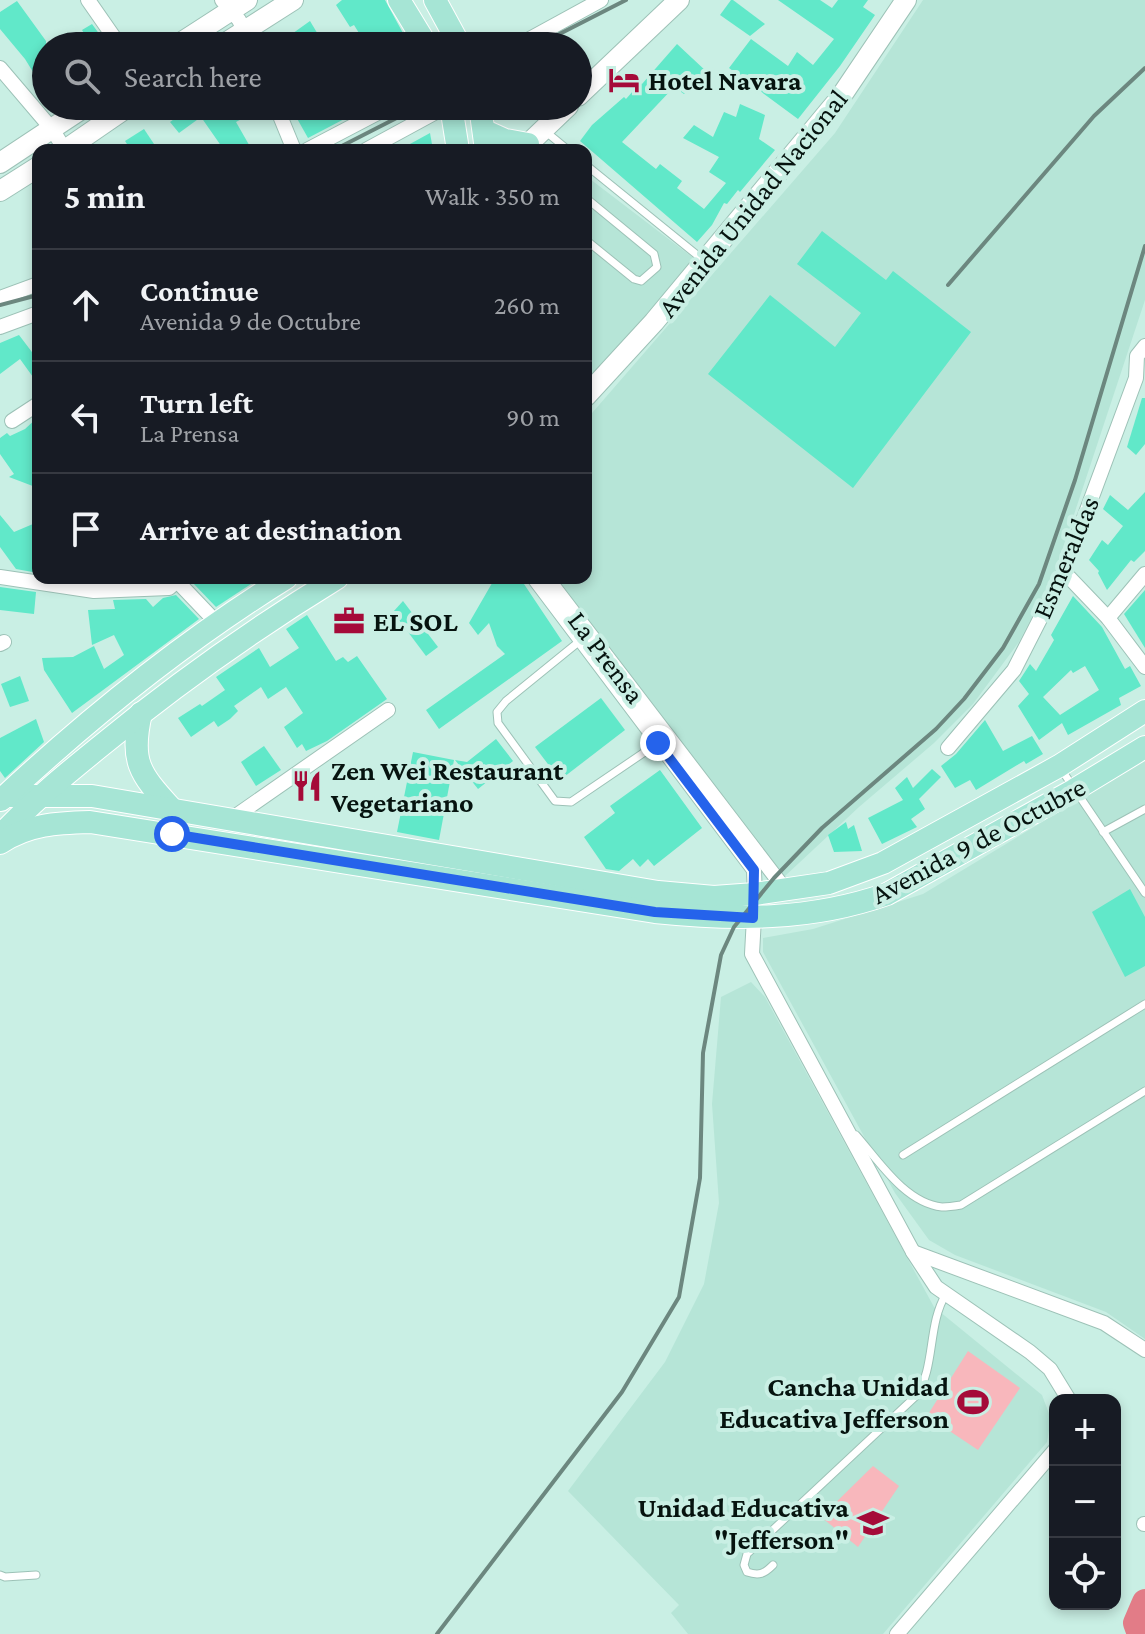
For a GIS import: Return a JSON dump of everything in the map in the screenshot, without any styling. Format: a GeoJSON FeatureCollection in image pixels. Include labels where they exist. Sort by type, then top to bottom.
{"type":"FeatureCollection","features":[{"type":"Feature","properties":{"kind":"main road"},"geometry":{"type":"LineString","coordinates":[[399,0],[418,32]]}},
{"type":"Feature","properties":{"kind":"main road"},"geometry":{"type":"LineString","coordinates":[[435,0],[452,32]]}},
{"type":"Feature","properties":{"kind":"main road"},"geometry":{"type":"LineString","coordinates":[[452,120],[457,144]]}},
{"type":"Feature","properties":{"kind":"main road"},"geometry":{"type":"LineString","coordinates":[[482,120],[486,141],[531,141]]}},
{"type":"Feature","properties":{"kind":"main road"},"geometry":{"type":"LineString","coordinates":[[2,798],[116,697],[216,622],[276,584]]}},
{"type":"Feature","properties":{"kind":"main road"},"geometry":{"type":"LineString","coordinates":[[0,836],[39,797],[141,713],[233,643],[327,584]]}},
{"type":"Feature","properties":{"kind":"main road","name":"Avenida 9 de Octubre"},"geometry":{"type":"LineString","coordinates":[[2,798],[92,796],[658,892],[714,897],[755,894],[829,883],[883,863],[1059,766],[1145,711]]}},
{"type":"Feature","properties":{"kind":"main road"},"geometry":{"type":"LineString","coordinates":[[141,713],[134,742],[145,779],[171,808]]}},
{"type":"Feature","properties":{"kind":"main road","name":"Avenida 9 de Octubre"},"geometry":{"type":"LineString","coordinates":[[0,843],[18,831],[44,824],[90,822],[655,912],[787,917],[856,905],[887,894],[1145,747]]}},
{"type":"Feature","properties":{"kind":"street"},"geometry":{"type":"LineString","coordinates":[[88,0],[110,32]]}},
{"type":"Feature","properties":{"kind":"street"},"geometry":{"type":"LineString","coordinates":[[208,32],[293,0]]}},
{"type":"Feature","properties":{"kind":"street"},"geometry":{"type":"LineString","coordinates":[[543,32],[601,0]]}},
{"type":"Feature","properties":{"kind":"street"},"geometry":{"type":"LineString","coordinates":[[592,83],[679,0]]}},
{"type":"Feature","properties":{"kind":"street","name":"Avenida Unidad Nacional"},"geometry":{"type":"LineString","coordinates":[[592,389],[654,322],[840,98],[906,0]]}},
{"type":"Feature","properties":{"kind":"street"},"geometry":{"type":"LineString","coordinates":[[0,68],[32,106]]}},
{"type":"Feature","properties":{"kind":"street"},"geometry":{"type":"LineString","coordinates":[[44,120],[61,144]]}},
{"type":"Feature","properties":{"kind":"street"},"geometry":{"type":"LineString","coordinates":[[0,163],[65,120]]}},
{"type":"Feature","properties":{"kind":"street"},"geometry":{"type":"LineString","coordinates":[[74,144],[109,120]]}},
{"type":"Feature","properties":{"kind":"street"},"geometry":{"type":"LineString","coordinates":[[282,120],[292,144]]}},
{"type":"Feature","properties":{"kind":"street"},"geometry":{"type":"LineString","coordinates":[[318,144],[364,120]]}},
{"type":"Feature","properties":{"kind":"street"},"geometry":{"type":"LineString","coordinates":[[377,144],[423,120]]}},
{"type":"Feature","properties":{"kind":"street"},"geometry":{"type":"LineString","coordinates":[[531,141],[553,120]]}},
{"type":"Feature","properties":{"kind":"street"},"geometry":{"type":"LineString","coordinates":[[0,191],[32,171]]}},
{"type":"Feature","properties":{"kind":"street"},"geometry":{"type":"LineString","coordinates":[[0,298],[32,286]]}},
{"type":"Feature","properties":{"kind":"street"},"geometry":{"type":"LineString","coordinates":[[0,327],[32,315]]}},
{"type":"Feature","properties":{"kind":"street","name":"Esmeraldas"},"geometry":{"type":"LineString","coordinates":[[948,748],[1014,670],[1064,572],[1140,382],[1137,356],[1145,346]]}},
{"type":"Feature","properties":{"kind":"street"},"geometry":{"type":"LineString","coordinates":[[12,421],[32,408]]}},
{"type":"Feature","properties":{"kind":"street"},"geometry":{"type":"LineString","coordinates":[[1064,572],[1108,618],[1145,667]]}},
{"type":"Feature","properties":{"kind":"street"},"geometry":{"type":"LineString","coordinates":[[1108,618],[1145,574]]}},
{"type":"Feature","properties":{"kind":"street"},"geometry":{"type":"LineString","coordinates":[[0,577],[32,581]]}},
{"type":"Feature","properties":{"kind":"street"},"geometry":{"type":"LineString","coordinates":[[50,584],[107,592],[169,588],[176,584]]}},
{"type":"Feature","properties":{"kind":"street"},"geometry":{"type":"LineString","coordinates":[[184,584],[216,622]]}},
{"type":"Feature","properties":{"kind":"street","name":"La Prensa"},"geometry":{"type":"LineString","coordinates":[[539,584],[754,870],[755,894]]}},
{"type":"Feature","properties":{"kind":"street","name":"La Prensa"},"geometry":{"type":"LineString","coordinates":[[552,584],[784,888]]}},
{"type":"Feature","properties":{"kind":"street"},"geometry":{"type":"LineString","coordinates":[[229,820],[388,710]]}},
{"type":"Feature","properties":{"kind":"street"},"geometry":{"type":"LineString","coordinates":[[755,894],[752,954],[913,1252],[936,1287],[1030,1352],[1050,1369],[1065,1394]]}},
{"type":"Feature","properties":{"kind":"street"},"geometry":{"type":"LineString","coordinates":[[913,1252],[1104,1323],[1145,1350]]}},
{"type":"Feature","properties":{"kind":"street"},"geometry":{"type":"LineString","coordinates":[[897,1634],[1049,1457]]}},
{"type":"Feature","properties":{"kind":"lane"},"geometry":{"type":"LineString","coordinates":[[592,170],[705,261]]}},
{"type":"Feature","properties":{"kind":"lane"},"geometry":{"type":"LineString","coordinates":[[592,203],[654,254],[657,267],[641,281],[634,279],[592,245]]}},
{"type":"Feature","properties":{"kind":"lane"},"geometry":{"type":"LineString","coordinates":[[581,640],[506,701],[497,712],[498,723],[555,801],[571,802],[658,743]]}},
{"type":"Feature","properties":{"kind":"lane"},"geometry":{"type":"LineString","coordinates":[[1059,766],[1145,893]]}},
{"type":"Feature","properties":{"kind":"lane"},"geometry":{"type":"LineString","coordinates":[[1103,832],[1145,809]]}},
{"type":"Feature","properties":{"kind":"lane"},"geometry":{"type":"LineString","coordinates":[[903,1155],[1145,1004]]}},
{"type":"Feature","properties":{"kind":"lane"},"geometry":{"type":"LineString","coordinates":[[844,1121],[897,1182],[921,1200],[941,1207],[961,1205],[1145,1091]]}},
{"type":"Feature","properties":{"kind":"lane"},"geometry":{"type":"LineString","coordinates":[[773,1565],[764,1574],[756,1575],[747,1572],[744,1565],[747,1554],[922,1387],[939,1305],[946,1294]]}},
{"type":"Feature","properties":{"kind":"lane"},"geometry":{"type":"LineString","coordinates":[[0,1575],[36,1575]]}},
{"type":"Feature","properties":{"kind":"shaded area"},"geometry":{"type":"Polygon","coordinates":[[[923,0],[1145,0],[1145,300],[1055,572],[1019,642],[973,704],[934,743],[784,877],[557,584],[592,584],[592,413],[835,133],[923,0]]]}},
{"type":"Feature","properties":{"kind":"shaded area"},"geometry":{"type":"Polygon","coordinates":[[[592,181],[696,260],[592,378],[592,181]]]}},
{"type":"Feature","properties":{"kind":"shaded area"},"geometry":{"type":"Polygon","coordinates":[[[1145,760],[1145,1339],[1106,1312],[955,1255],[929,1240],[895,1193],[763,952],[763,938],[813,929],[923,894],[1145,760]]]}},
{"type":"Feature","properties":{"kind":"shaded area"},"geometry":{"type":"Polygon","coordinates":[[[751,982],[765,997],[934,1307],[1042,1395],[1049,1414],[1047,1442],[883,1634],[688,1634],[671,1613],[679,1605],[568,1491],[665,1362],[704,1284],[719,1203],[712,1104],[721,997],[751,982]]]}},
{"type":"Feature","properties":{"kind":"shaded area","name":"Cancha Unidad Educativa Jefferson"},"geometry":{"type":"Polygon","coordinates":[[[968,1351],[1020,1388],[978,1450],[927,1416],[968,1351]]]}},
{"type":"Feature","properties":{"kind":"shaded area"},"geometry":{"type":"Polygon","coordinates":[[[873,1466],[899,1486],[858,1547],[821,1517],[873,1466]]]}},
{"type":"Feature","properties":{"kind":"building"},"geometry":{"type":"Polygon","coordinates":[[[342,0],[385,0],[402,32],[358,32],[354,25],[350,27],[336,5],[342,0]]]}},
{"type":"Feature","properties":{"kind":"building"},"geometry":{"type":"Polygon","coordinates":[[[731,0],[765,24],[750,36],[720,15],[731,0]]]}},
{"type":"Feature","properties":{"kind":"building"},"geometry":{"type":"Polygon","coordinates":[[[778,0],[820,0],[832,8],[838,0],[868,0],[863,7],[875,15],[798,119],[729,68],[751,39],[788,66],[797,52],[813,65],[834,39],[778,0]]]}},
{"type":"Feature","properties":{"kind":"building"},"geometry":{"type":"Polygon","coordinates":[[[17,1],[39,32],[32,32],[32,70],[0,29],[0,12],[17,1]]]}},
{"type":"Feature","properties":{"kind":"building"},"geometry":{"type":"Polygon","coordinates":[[[310,21],[317,32],[295,32],[310,21]]]}},
{"type":"Feature","properties":{"kind":"building"},"geometry":{"type":"Polygon","coordinates":[[[92,24],[98,32],[83,32],[92,24]]]}},
{"type":"Feature","properties":{"kind":"building"},"geometry":{"type":"Polygon","coordinates":[[[677,44],[707,72],[684,94],[674,87],[622,142],[656,169],[660,164],[682,181],[677,188],[704,209],[726,183],[709,172],[719,157],[683,138],[694,125],[713,137],[724,112],[736,117],[740,104],[765,115],[759,139],[775,150],[740,192],[738,190],[727,204],[724,203],[712,225],[697,242],[592,151],[592,144],[580,141],[592,125],[642,84],[677,44]]]}},
{"type":"Feature","properties":{"kind":"building"},"geometry":{"type":"Polygon","coordinates":[[[173,120],[197,120],[179,133],[170,122],[173,120]]]}},
{"type":"Feature","properties":{"kind":"building"},"geometry":{"type":"Polygon","coordinates":[[[203,120],[240,120],[236,122],[249,144],[220,144],[203,120]]]}},
{"type":"Feature","properties":{"kind":"building"},"geometry":{"type":"Polygon","coordinates":[[[298,120],[342,120],[308,138],[298,120]]]}},
{"type":"Feature","properties":{"kind":"building"},"geometry":{"type":"Polygon","coordinates":[[[144,129],[154,144],[127,144],[125,141],[144,129]]]}},
{"type":"Feature","properties":{"kind":"building"},"geometry":{"type":"Polygon","coordinates":[[[430,133],[432,144],[410,144],[430,133]]]}},
{"type":"Feature","properties":{"kind":"building"},"geometry":{"type":"Polygon","coordinates":[[[822,231],[886,280],[893,271],[971,332],[853,488],[708,374],[770,295],[835,347],[861,313],[797,264],[822,231]]]}},
{"type":"Feature","properties":{"kind":"building"},"geometry":{"type":"Polygon","coordinates":[[[19,335],[32,352],[32,376],[20,359],[0,374],[0,343],[19,335]]]}},
{"type":"Feature","properties":{"kind":"building"},"geometry":{"type":"Polygon","coordinates":[[[1142,398],[1145,398],[1145,444],[1136,455],[1127,447],[1142,398]]]}},
{"type":"Feature","properties":{"kind":"building"},"geometry":{"type":"Polygon","coordinates":[[[32,423],[32,486],[9,477],[14,474],[0,454],[0,438],[25,429],[32,423]]]}},
{"type":"Feature","properties":{"kind":"building"},"geometry":{"type":"Polygon","coordinates":[[[1145,492],[1145,551],[1134,562],[1131,560],[1107,590],[1099,571],[1089,560],[1102,540],[1108,545],[1123,526],[1103,509],[1110,495],[1128,510],[1145,492]]]}},
{"type":"Feature","properties":{"kind":"building"},"geometry":{"type":"Polygon","coordinates":[[[0,515],[14,532],[32,524],[32,572],[16,569],[0,547],[0,515]]]}},
{"type":"Feature","properties":{"kind":"building"},"geometry":{"type":"Polygon","coordinates":[[[194,584],[251,584],[216,607],[194,584]]]}},
{"type":"Feature","properties":{"kind":"building"},"geometry":{"type":"Polygon","coordinates":[[[492,584],[524,584],[562,641],[439,729],[426,710],[505,654],[497,646],[489,623],[478,635],[469,623],[492,584]]]}},
{"type":"Feature","properties":{"kind":"building"},"geometry":{"type":"Polygon","coordinates":[[[0,587],[36,592],[34,614],[0,610],[0,587]]]}},
{"type":"Feature","properties":{"kind":"building"},"geometry":{"type":"Polygon","coordinates":[[[1145,590],[1145,648],[1124,614],[1145,590]]]}},
{"type":"Feature","properties":{"kind":"building"},"geometry":{"type":"Polygon","coordinates":[[[176,595],[199,619],[72,713],[44,670],[42,658],[73,657],[94,646],[104,669],[124,655],[114,635],[92,645],[88,610],[115,609],[113,600],[146,599],[153,607],[163,598],[176,595]]]}},
{"type":"Feature","properties":{"kind":"building"},"geometry":{"type":"Polygon","coordinates":[[[1073,596],[1102,627],[1125,669],[1130,666],[1141,686],[1119,698],[1121,705],[1068,735],[1062,723],[1039,740],[1018,706],[1029,694],[1019,681],[1030,664],[1036,671],[1054,640],[1051,635],[1073,596]],[[1085,666],[1073,673],[1071,670],[1043,697],[1060,715],[1099,690],[1085,666]]]}},
{"type":"Feature","properties":{"kind":"building"},"geometry":{"type":"Polygon","coordinates":[[[403,601],[438,647],[426,656],[393,612],[403,601]]]}},
{"type":"Feature","properties":{"kind":"building"},"geometry":{"type":"Polygon","coordinates":[[[307,615],[336,661],[343,657],[348,662],[357,656],[387,699],[327,741],[306,751],[302,744],[297,748],[284,727],[303,713],[286,687],[268,699],[261,687],[234,706],[238,711],[230,719],[218,727],[214,721],[191,737],[178,718],[225,690],[216,677],[259,648],[270,667],[299,648],[286,629],[307,615]]]}},
{"type":"Feature","properties":{"kind":"building"},"geometry":{"type":"Polygon","coordinates":[[[20,676],[29,701],[10,707],[1,684],[20,676]]]}},
{"type":"Feature","properties":{"kind":"building"},"geometry":{"type":"Polygon","coordinates":[[[601,698],[625,730],[560,780],[535,747],[601,698]]]}},
{"type":"Feature","properties":{"kind":"building"},"geometry":{"type":"Polygon","coordinates":[[[36,719],[44,742],[5,778],[0,771],[0,738],[36,719]]]}},
{"type":"Feature","properties":{"kind":"building"},"geometry":{"type":"Polygon","coordinates":[[[985,720],[1003,751],[1032,736],[1043,754],[1026,764],[1024,761],[976,790],[970,780],[955,788],[941,766],[956,754],[985,720]]]}},
{"type":"Feature","properties":{"kind":"building"},"geometry":{"type":"Polygon","coordinates":[[[496,739],[513,761],[478,789],[455,760],[467,762],[496,739]]]}},
{"type":"Feature","properties":{"kind":"building"},"geometry":{"type":"Polygon","coordinates":[[[264,746],[281,770],[256,786],[241,762],[264,746]]]}},
{"type":"Feature","properties":{"kind":"building"},"geometry":{"type":"Polygon","coordinates":[[[413,752],[454,760],[439,840],[397,832],[413,752]]]}},
{"type":"Feature","properties":{"kind":"building"},"geometry":{"type":"Polygon","coordinates":[[[932,769],[941,777],[919,799],[925,809],[911,819],[917,827],[882,844],[868,818],[903,800],[895,788],[907,777],[913,788],[932,769]]]}},
{"type":"Feature","properties":{"kind":"building"},"geometry":{"type":"Polygon","coordinates":[[[660,770],[702,828],[654,866],[648,859],[640,867],[633,859],[619,871],[606,869],[584,837],[615,813],[610,806],[660,770]]]}},
{"type":"Feature","properties":{"kind":"building"},"geometry":{"type":"Polygon","coordinates":[[[846,822],[848,829],[854,825],[862,851],[834,852],[828,835],[846,822]]]}},
{"type":"Feature","properties":{"kind":"building"},"geometry":{"type":"Polygon","coordinates":[[[1130,889],[1145,917],[1145,966],[1125,977],[1092,912],[1130,889]]]}},
{"type":"Feature","properties":{"kind":"waterway"},"geometry":{"type":"LineString","coordinates":[[1140,1634],[1136,1623],[1145,1602]]}},
{"type":"Feature","properties":{"kind":"railway"},"geometry":{"type":"LineString","coordinates":[[563,32],[626,0]]}},
{"type":"Feature","properties":{"kind":"railway"},"geometry":{"type":"LineString","coordinates":[[948,285],[1094,116],[1145,68]]}},
{"type":"Feature","properties":{"kind":"railway"},"geometry":{"type":"LineString","coordinates":[[346,144],[393,120]]}},
{"type":"Feature","properties":{"kind":"railway"},"geometry":{"type":"LineString","coordinates":[[437,1634],[622,1392],[679,1297],[700,1178],[703,1053],[721,955],[734,927],[774,878],[822,828],[936,729],[964,699],[1003,648],[1039,584],[1075,480],[1145,246]]}},
{"type":"Feature","properties":{"kind":"railway"},"geometry":{"type":"LineString","coordinates":[[0,305],[32,297]]}},
{"type":"Feature","properties":{"kind":"place","name":"Hotel Navara"},"geometry":{"type":"Point","coordinates":[624,80]}},
{"type":"Feature","properties":{"kind":"place","name":"EL SOL"},"geometry":{"type":"Point","coordinates":[349,621]}},
{"type":"Feature","properties":{"kind":"place","name":"Zen Wei Restaurant Vegetariano"},"geometry":{"type":"Point","coordinates":[307,786]}},
{"type":"Feature","properties":{"kind":"place","name":"Cancha Unidad Educativa Jefferson"},"geometry":{"type":"Point","coordinates":[973,1402]}},
{"type":"Feature","properties":{"kind":"place","name":"Unidad Educativa \"Jefferson\""},"geometry":{"type":"Point","coordinates":[873,1523]}},
{"type":"Feature","properties":{"kind":"route"},"geometry":{"type":"LineString","coordinates":[[172,834],[655,912],[753,918],[754,870],[658,743]]}}]}
